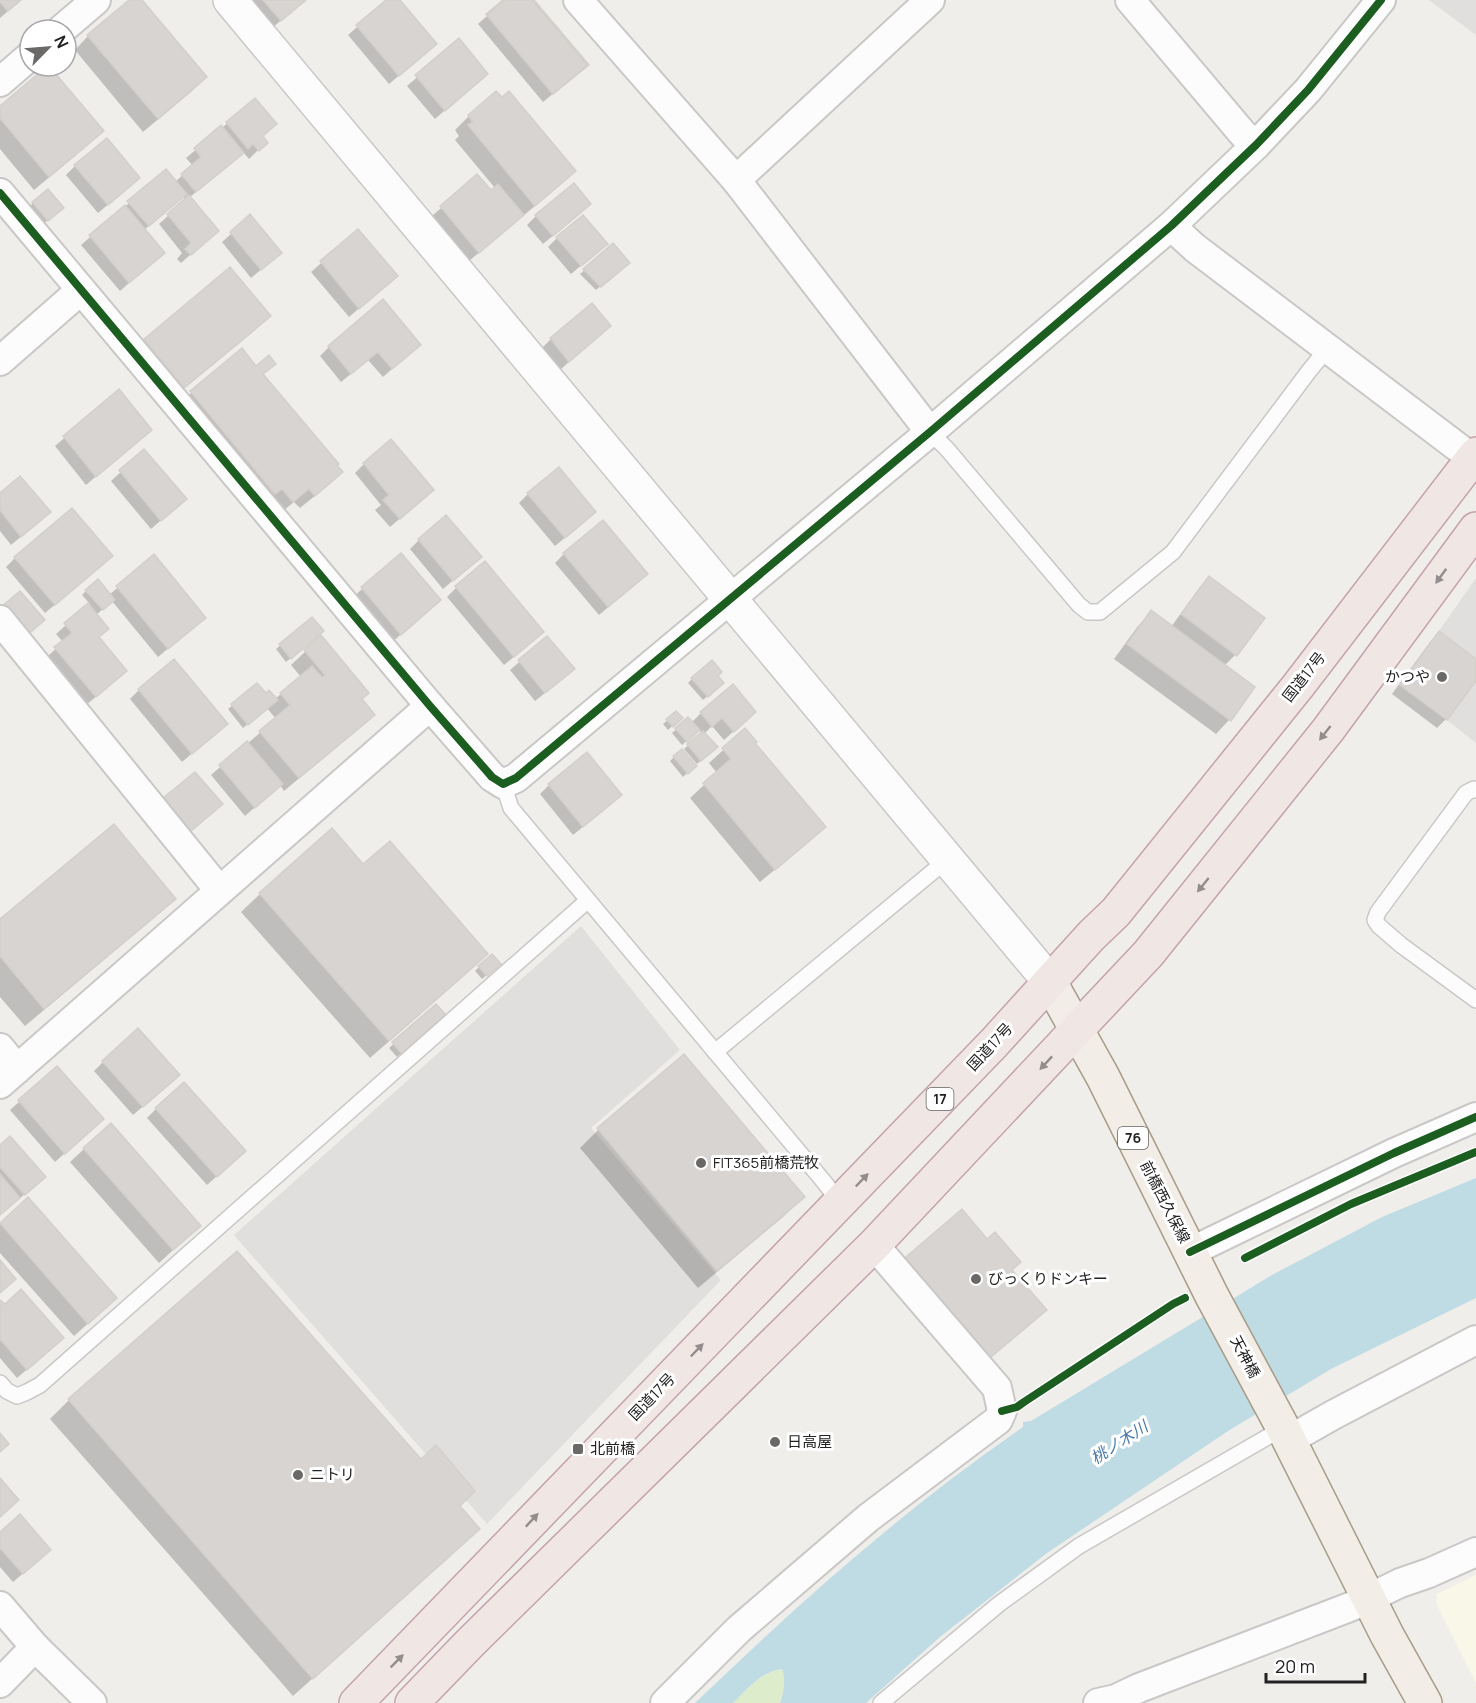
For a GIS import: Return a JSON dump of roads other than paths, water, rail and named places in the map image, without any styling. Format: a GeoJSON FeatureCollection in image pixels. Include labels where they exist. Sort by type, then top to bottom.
{"type":"FeatureCollection","features":[{"type":"Feature","properties":{"kind":"highway","name":"国道17号"},"geometry":{"type":"LineString","coordinates":[[356,1703],[994,1043],[1091,936],[1116,912],[1298,686],[1475,458]]}},
{"type":"Feature","properties":{"kind":"highway"},"geometry":{"type":"LineString","coordinates":[[412,1703],[874,1245],[1148,954],[1328,730],[1476,529]]}},
{"type":"Feature","properties":{"kind":"main road","name":"前橋西久保線"},"geometry":{"type":"LineString","coordinates":[[1050,982],[1103,1077],[1212,1296]]}},
{"type":"Feature","properties":{"kind":"main road","name":"天神橋"},"geometry":{"type":"LineString","coordinates":[[1212,1296],[1283,1428]]}},
{"type":"Feature","properties":{"kind":"main road","name":"76"},"geometry":{"type":"LineString","coordinates":[[1283,1428],[1387,1635],[1425,1703]]}},
{"type":"Feature","properties":{"kind":"street"},"geometry":{"type":"LineString","coordinates":[[75,18],[96,0]]}},
{"type":"Feature","properties":{"kind":"street"},"geometry":{"type":"LineString","coordinates":[[230,0],[1050,982]]}},
{"type":"Feature","properties":{"kind":"street"},"geometry":{"type":"LineString","coordinates":[[578,0],[736,180],[930,432]]}},
{"type":"Feature","properties":{"kind":"street"},"geometry":{"type":"LineString","coordinates":[[736,180],[930,0]]}},
{"type":"Feature","properties":{"kind":"street"},"geometry":{"type":"LineString","coordinates":[[1130,0],[1243,134],[1256,145]]}},
{"type":"Feature","properties":{"kind":"street"},"geometry":{"type":"LineString","coordinates":[[0,193],[430,706],[492,777],[503,784],[516,778],[930,432],[1172,226],[1256,145],[1308,90],[1381,0]]}},
{"type":"Feature","properties":{"kind":"street"},"geometry":{"type":"LineString","coordinates":[[0,82],[18,66]]}},
{"type":"Feature","properties":{"kind":"street"},"geometry":{"type":"LineString","coordinates":[[1172,226],[1195,248],[1327,350],[1475,458]]}},
{"type":"Feature","properties":{"kind":"street"},"geometry":{"type":"LineString","coordinates":[[0,361],[81,290]]}},
{"type":"Feature","properties":{"kind":"street"},"geometry":{"type":"LineString","coordinates":[[0,620],[219,890]]}},
{"type":"Feature","properties":{"kind":"street"},"geometry":{"type":"LineString","coordinates":[[6,1067],[219,890],[430,706]]}},
{"type":"Feature","properties":{"kind":"street"},"geometry":{"type":"LineString","coordinates":[[1190,1252],[1394,1153],[1476,1117]]}},
{"type":"Feature","properties":{"kind":"street"},"geometry":{"type":"LineString","coordinates":[[665,1703],[739,1629],[868,1518],[998,1420],[1002,1411],[997,1388],[874,1245]]}},
{"type":"Feature","properties":{"kind":"street"},"geometry":{"type":"LineString","coordinates":[[1283,1428],[1333,1415],[1476,1340]]}},
{"type":"Feature","properties":{"kind":"street"},"geometry":{"type":"LineString","coordinates":[[1111,1702],[1139,1688],[1355,1605],[1400,1583],[1430,1573],[1476,1552]]}},
{"type":"Feature","properties":{"kind":"street"},"geometry":{"type":"LineString","coordinates":[[0,1606],[35,1647],[92,1703]]}},
{"type":"Feature","properties":{"kind":"street"},"geometry":{"type":"LineString","coordinates":[[0,1683],[35,1647]]}},
{"type":"Feature","properties":{"kind":"lane"},"geometry":{"type":"LineString","coordinates":[[930,432],[1079,604],[1088,612],[1100,612],[1173,552],[1327,350]]}},
{"type":"Feature","properties":{"kind":"lane"},"geometry":{"type":"LineString","coordinates":[[503,784],[511,808],[840,1203]]}},
{"type":"Feature","properties":{"kind":"lane"},"geometry":{"type":"LineString","coordinates":[[1476,790],[1467,793],[1378,912],[1375,920],[1401,945],[1476,1000]]}},
{"type":"Feature","properties":{"kind":"lane"},"geometry":{"type":"LineString","coordinates":[[715,1052],[948,859]]}},
{"type":"Feature","properties":{"kind":"lane"},"geometry":{"type":"LineString","coordinates":[[0,1383],[7,1391],[17,1396],[40,1385],[587,901]]}},
{"type":"Feature","properties":{"kind":"lane"},"geometry":{"type":"LineString","coordinates":[[881,1703],[999,1604],[1079,1546],[1283,1428]]}},
{"type":"Feature","properties":{"kind":"water","name":"桃ノ木川"},"geometry":{"type":"Polygon","coordinates":[[[1476,1178],[1476,1298],[1331,1369],[1228,1431],[1047,1553],[940,1637],[866,1703],[780,1703],[784,1686],[782,1669],[761,1677],[733,1703],[695,1703],[853,1558],[936,1490],[1023,1427],[1023,1422],[1031,1421],[1272,1275],[1382,1217],[1476,1178]]]}},
{"type":"Feature","properties":{"kind":"place","name":"かつや"},"geometry":{"type":"Point","coordinates":[1442,677]}},
{"type":"Feature","properties":{"kind":"place","name":"FIT365前橋荒牧"},"geometry":{"type":"Point","coordinates":[701,1163]}},
{"type":"Feature","properties":{"kind":"place","name":"びっくりドンキー"},"geometry":{"type":"Point","coordinates":[976,1279]}},
{"type":"Feature","properties":{"kind":"place","name":"日高屋"},"geometry":{"type":"Point","coordinates":[775,1442]}},
{"type":"Feature","properties":{"kind":"place","name":"北前橋"},"geometry":{"type":"Point","coordinates":[578,1449]}},
{"type":"Feature","properties":{"kind":"place","name":"ニトリ"},"geometry":{"type":"Point","coordinates":[298,1475]}}]}
